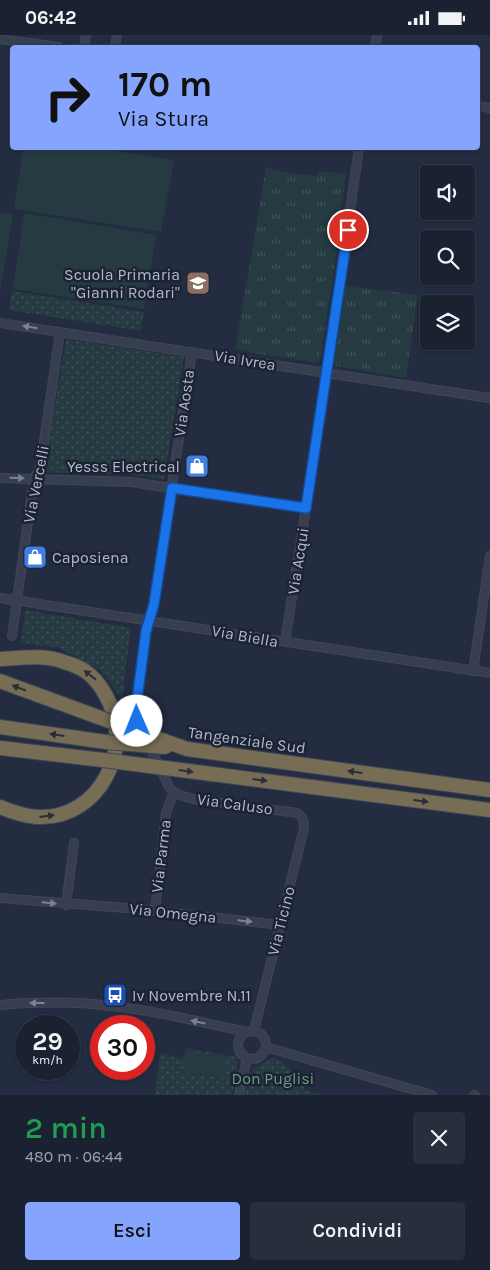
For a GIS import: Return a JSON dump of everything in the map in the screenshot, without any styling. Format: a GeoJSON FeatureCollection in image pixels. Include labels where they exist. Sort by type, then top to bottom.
{"type":"FeatureCollection","features":[{"type":"Feature","properties":{"kind":"highway"},"geometry":{"type":"LineString","coordinates":[[0,659],[50,658],[64,661],[85,671],[96,680],[109,701],[115,716],[117,733],[110,771],[92,795],[83,803],[64,813],[46,817],[15,813],[0,807]]}},
{"type":"Feature","properties":{"kind":"highway"},"geometry":{"type":"LineString","coordinates":[[0,681],[187,749]]}},
{"type":"Feature","properties":{"kind":"highway","name":"Tangenziale Sud"},"geometry":{"type":"LineString","coordinates":[[0,727],[106,742],[187,749],[490,790]]}},
{"type":"Feature","properties":{"kind":"highway"},"geometry":{"type":"LineString","coordinates":[[0,747],[490,809]]}},
{"type":"Feature","properties":{"kind":"street"},"geometry":{"type":"LineString","coordinates":[[0,39],[44,45]]}},
{"type":"Feature","properties":{"kind":"street","name":"Via Acqui"},"geometry":{"type":"LineString","coordinates":[[285,642],[360,150]]}},
{"type":"Feature","properties":{"kind":"street","name":"Via Ivrea"},"geometry":{"type":"LineString","coordinates":[[0,323],[490,398]]}},
{"type":"Feature","properties":{"kind":"street","name":"Via Vercelli"},"geometry":{"type":"LineString","coordinates":[[12,636],[34,478],[39,471],[41,462],[60,332]]}},
{"type":"Feature","properties":{"kind":"street","name":"Via Aosta"},"geometry":{"type":"LineString","coordinates":[[174,792],[169,787],[137,721],[136,707],[146,631],[154,604],[192,352]]}},
{"type":"Feature","properties":{"kind":"street"},"geometry":{"type":"LineString","coordinates":[[0,478],[131,482],[306,508]]}},
{"type":"Feature","properties":{"kind":"street"},"geometry":{"type":"LineString","coordinates":[[473,671],[490,556]]}},
{"type":"Feature","properties":{"kind":"street","name":"Via Biella"},"geometry":{"type":"LineString","coordinates":[[0,597],[490,673]]}},
{"type":"Feature","properties":{"kind":"street","name":"Via Caluso"},"geometry":{"type":"LineString","coordinates":[[174,792],[193,799],[297,813]]}},
{"type":"Feature","properties":{"kind":"street","name":"Via Parma"},"geometry":{"type":"LineString","coordinates":[[155,911],[166,813],[174,792]]}},
{"type":"Feature","properties":{"kind":"street","name":"Via Ticino"},"geometry":{"type":"LineString","coordinates":[[250,1031],[280,925],[304,828],[304,822],[297,813]]}},
{"type":"Feature","properties":{"kind":"street"},"geometry":{"type":"LineString","coordinates":[[66,905],[74,843]]}},
{"type":"Feature","properties":{"kind":"street","name":"Via Omegna"},"geometry":{"type":"LineString","coordinates":[[0,898],[155,911],[280,925]]}},
{"type":"Feature","properties":{"kind":"street"},"geometry":{"type":"LineString","coordinates":[[0,1005],[54,1003],[110,1005],[259,1032],[265,1038],[266,1047],[263,1054],[256,1059],[247,1058],[238,1048],[240,1039],[250,1031]]}},
{"type":"Feature","properties":{"kind":"street"},"geometry":{"type":"LineString","coordinates":[[266,1047],[432,1095]]}},
{"type":"Feature","properties":{"kind":"street"},"geometry":{"type":"LineString","coordinates":[[239,1095],[247,1058]]}},
{"type":"Feature","properties":{"kind":"green space"},"geometry":{"type":"Polygon","coordinates":[[[23,150],[109,150],[174,160],[161,232],[14,209],[23,150]]]}},
{"type":"Feature","properties":{"kind":"green space"},"geometry":{"type":"Polygon","coordinates":[[[266,167],[283,172],[316,176],[318,171],[346,174],[339,224],[341,225],[318,363],[235,350],[266,167]]]}},
{"type":"Feature","properties":{"kind":"green space"},"geometry":{"type":"Polygon","coordinates":[[[0,212],[13,214],[0,293],[0,212]]]}},
{"type":"Feature","properties":{"kind":"green space"},"geometry":{"type":"Polygon","coordinates":[[[24,213],[156,235],[144,309],[13,289],[24,213]]]}},
{"type":"Feature","properties":{"kind":"green space"},"geometry":{"type":"Polygon","coordinates":[[[346,286],[418,295],[406,378],[336,366],[334,363],[346,286]]]}},
{"type":"Feature","properties":{"kind":"green space"},"geometry":{"type":"Polygon","coordinates":[[[12,291],[144,312],[141,331],[9,310],[12,291]]]}},
{"type":"Feature","properties":{"kind":"green space"},"geometry":{"type":"Polygon","coordinates":[[[66,339],[184,357],[164,479],[132,475],[44,472],[66,339]]]}},
{"type":"Feature","properties":{"kind":"green space"},"geometry":{"type":"Polygon","coordinates":[[[25,610],[131,628],[122,699],[100,670],[59,648],[21,643],[25,610]]]}},
{"type":"Feature","properties":{"kind":"green space"},"geometry":{"type":"Polygon","coordinates":[[[186,1048],[236,1057],[238,1069],[232,1095],[155,1095],[160,1053],[183,1059],[186,1048]]]}},
{"type":"Feature","properties":{"kind":"green space"},"geometry":{"type":"Polygon","coordinates":[[[186,1051],[227,1057],[223,1078],[183,1072],[186,1051]]]}},
{"type":"Feature","properties":{"kind":"green space","name":"Don Puglisi"},"geometry":{"type":"Polygon","coordinates":[[[269,1059],[279,1059],[305,1084],[304,1090],[324,1095],[244,1095],[250,1072],[269,1059]]]}},
{"type":"Feature","properties":{"kind":"place","name":"Scuola Primaria \"Gianni Rodari\""},"geometry":{"type":"Point","coordinates":[198,283]}},
{"type":"Feature","properties":{"kind":"place","name":"Yesss Electrical"},"geometry":{"type":"Point","coordinates":[197,466]}},
{"type":"Feature","properties":{"kind":"place","name":"Caposiena"},"geometry":{"type":"Point","coordinates":[35,557]}},
{"type":"Feature","properties":{"kind":"place","name":"Iv Novembre N.11"},"geometry":{"type":"Point","coordinates":[115,995]}},
{"type":"Feature","properties":{"kind":"route"},"geometry":{"type":"LineString","coordinates":[[137,721],[136,707],[146,631],[154,604],[172,488],[306,508],[348,230]]}}]}
